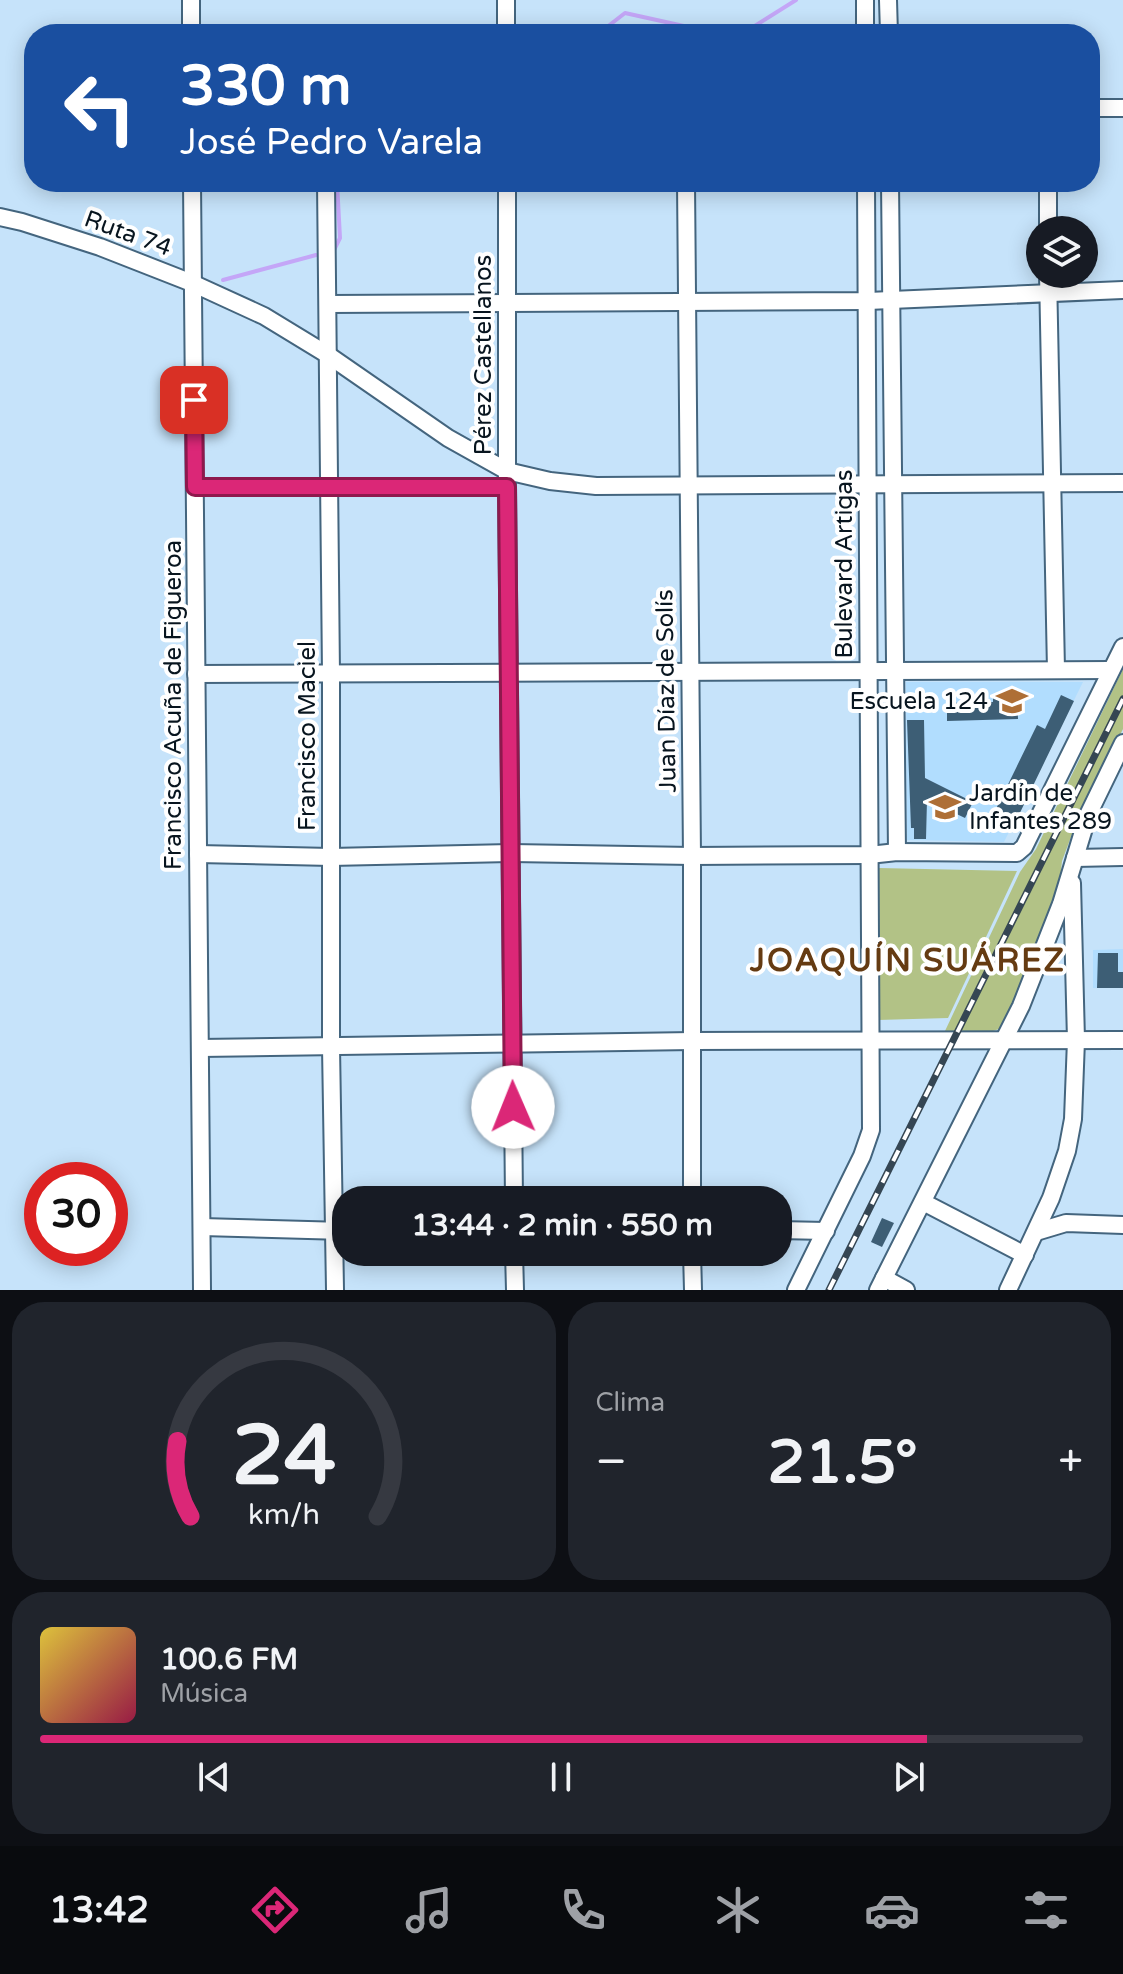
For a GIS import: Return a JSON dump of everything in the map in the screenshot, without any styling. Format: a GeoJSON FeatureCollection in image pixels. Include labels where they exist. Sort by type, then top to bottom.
{"type":"FeatureCollection","features":[{"type":"Feature","properties":{"kind":"street"},"geometry":{"type":"LineString","coordinates":[[191,0],[191,24]]}},
{"type":"Feature","properties":{"kind":"street"},"geometry":{"type":"LineString","coordinates":[[506,0],[506,24]]}},
{"type":"Feature","properties":{"kind":"street"},"geometry":{"type":"LineString","coordinates":[[865,0],[865,24]]}},
{"type":"Feature","properties":{"kind":"street"},"geometry":{"type":"LineString","coordinates":[[888,0],[889,24]]}},
{"type":"Feature","properties":{"kind":"street"},"geometry":{"type":"LineString","coordinates":[[1100,108],[1123,108]]}},
{"type":"Feature","properties":{"kind":"street","name":"Francisco Acuña de Figueroa"},"geometry":{"type":"LineString","coordinates":[[192,192],[202,1290]]}},
{"type":"Feature","properties":{"kind":"street","name":"Francisco Maciel"},"geometry":{"type":"LineString","coordinates":[[326,192],[331,1047],[338,1186]]}},
{"type":"Feature","properties":{"kind":"street","name":"Pérez Castellanos"},"geometry":{"type":"LineString","coordinates":[[507,192],[514,1186]]}},
{"type":"Feature","properties":{"kind":"street","name":"Juan Díaz de Solís"},"geometry":{"type":"LineString","coordinates":[[686,192],[692,1186]]}},
{"type":"Feature","properties":{"kind":"street","name":"Bulevard Artigas"},"geometry":{"type":"LineString","coordinates":[[796,1290],[871,1130],[866,192]]}},
{"type":"Feature","properties":{"kind":"street","name":"Bulevard Artigas"},"geometry":{"type":"LineString","coordinates":[[890,192],[897,852]]}},
{"type":"Feature","properties":{"kind":"street"},"geometry":{"type":"LineString","coordinates":[[1048,192],[1048,216]]}},
{"type":"Feature","properties":{"kind":"street","name":"Ruta 74"},"geometry":{"type":"LineString","coordinates":[[0,217],[100,247],[192,283],[264,316],[328,355],[507,479]]}},
{"type":"Feature","properties":{"kind":"street"},"geometry":{"type":"LineString","coordinates":[[1048,288],[1056,670]]}},
{"type":"Feature","properties":{"kind":"street"},"geometry":{"type":"LineString","coordinates":[[329,304],[868,301],[1123,290]]}},
{"type":"Feature","properties":{"kind":"street"},"geometry":{"type":"LineString","coordinates":[[869,429],[876,423],[886,423],[894,429]]}},
{"type":"Feature","properties":{"kind":"street"},"geometry":{"type":"LineString","coordinates":[[195,487],[330,487],[507,479],[596,486],[1123,483]]}},
{"type":"Feature","properties":{"kind":"street"},"geometry":{"type":"LineString","coordinates":[[868,533],[876,539],[887,540],[893,534]]}},
{"type":"Feature","properties":{"kind":"street"},"geometry":{"type":"LineString","coordinates":[[198,854],[331,857],[512,853],[692,856],[1017,853],[1024,847],[1123,647]]}},
{"type":"Feature","properties":{"kind":"street"},"geometry":{"type":"LineString","coordinates":[[196,674],[1111,670]]}},
{"type":"Feature","properties":{"kind":"street"},"geometry":{"type":"LineString","coordinates":[[906,1290],[881,1284],[1005,1039],[1041,955],[1088,815],[1123,743]]}},
{"type":"Feature","properties":{"kind":"street"},"geometry":{"type":"LineString","coordinates":[[1073,864],[1123,857]]}},
{"type":"Feature","properties":{"kind":"street"},"geometry":{"type":"LineString","coordinates":[[1008,1290],[1048,1206],[1067,1151],[1073,1119],[1076,1040],[1073,864]]}},
{"type":"Feature","properties":{"kind":"street"},"geometry":{"type":"LineString","coordinates":[[200,1048],[693,1041],[1123,1040]]}},
{"type":"Feature","properties":{"kind":"street"},"geometry":{"type":"LineString","coordinates":[[1048,1041],[1060,1048],[1074,1067]]}},
{"type":"Feature","properties":{"kind":"street"},"geometry":{"type":"LineString","coordinates":[[923,1202],[1025,1255]]}},
{"type":"Feature","properties":{"kind":"street"},"geometry":{"type":"LineString","coordinates":[[1048,1206],[1054,1207],[1066,1223]]}},
{"type":"Feature","properties":{"kind":"street"},"geometry":{"type":"LineString","coordinates":[[1036,1232],[1066,1223],[1123,1225]]}},
{"type":"Feature","properties":{"kind":"street"},"geometry":{"type":"LineString","coordinates":[[202,1227],[332,1231]]}},
{"type":"Feature","properties":{"kind":"street"},"geometry":{"type":"LineString","coordinates":[[792,1230],[826,1231]]}},
{"type":"Feature","properties":{"kind":"street","name":"Francisco Maciel"},"geometry":{"type":"LineString","coordinates":[[335,1290],[337,1266]]}},
{"type":"Feature","properties":{"kind":"street"},"geometry":{"type":"LineString","coordinates":[[514,1266],[515,1290]]}},
{"type":"Feature","properties":{"kind":"street"},"geometry":{"type":"LineString","coordinates":[[692,1266],[693,1290]]}},
{"type":"Feature","properties":{"kind":"shaded area"},"geometry":{"type":"Polygon","coordinates":[[[906,682],[1083,682],[1004,842],[907,840],[906,682]]]}},
{"type":"Feature","properties":{"kind":"shaded area"},"geometry":{"type":"Polygon","coordinates":[[[1123,949],[1123,988],[1093,988],[1093,950],[1123,949]]]}},
{"type":"Feature","properties":{"kind":"green space"},"geometry":{"type":"Polygon","coordinates":[[[1123,669],[1123,729],[1074,829],[1062,861],[1060,880],[1008,1017],[999,1029],[993,1031],[945,1031],[1020,872],[1036,849],[1123,669]]]}},
{"type":"Feature","properties":{"kind":"green space"},"geometry":{"type":"Polygon","coordinates":[[[879,868],[1017,871],[948,1018],[878,1020],[879,868]]]}},
{"type":"Feature","properties":{"kind":"building"},"geometry":{"type":"Polygon","coordinates":[[[1005,692],[1017,692],[1018,719],[947,721],[947,703],[993,702],[993,695],[1005,695],[1005,692]]]}},
{"type":"Feature","properties":{"kind":"building"},"geometry":{"type":"Polygon","coordinates":[[[1061,695],[1074,701],[1015,823],[994,813],[1037,725],[1045,729],[1061,695]]]}},
{"type":"Feature","properties":{"kind":"building"},"geometry":{"type":"Polygon","coordinates":[[[907,720],[924,720],[925,778],[973,802],[965,818],[927,800],[926,839],[914,839],[914,828],[911,828],[907,720]]]}},
{"type":"Feature","properties":{"kind":"building"},"geometry":{"type":"Polygon","coordinates":[[[1098,953],[1118,953],[1118,972],[1123,972],[1123,988],[1097,988],[1098,953]]]}},
{"type":"Feature","properties":{"kind":"building"},"geometry":{"type":"Polygon","coordinates":[[[882,1218],[894,1223],[882,1247],[871,1242],[882,1218]]]}},
{"type":"Feature","properties":{"kind":"waterway"},"geometry":{"type":"LineString","coordinates":[[758,24],[796,0]]}},
{"type":"Feature","properties":{"kind":"waterway"},"geometry":{"type":"LineString","coordinates":[[611,24],[625,13],[675,24]]}},
{"type":"Feature","properties":{"kind":"waterway"},"geometry":{"type":"LineString","coordinates":[[334,250],[340,238],[338,192]]}},
{"type":"Feature","properties":{"kind":"waterway"},"geometry":{"type":"LineString","coordinates":[[223,280],[316,255]]}},
{"type":"Feature","properties":{"kind":"railway"},"geometry":{"type":"LineString","coordinates":[[829,1290],[1123,699]]}},
{"type":"Feature","properties":{"kind":"place","name":"Escuela 124"},"geometry":{"type":"Point","coordinates":[1012,701]}},
{"type":"Feature","properties":{"kind":"place","name":"Jardín de Infantes 289"},"geometry":{"type":"Point","coordinates":[945,807]}},
{"type":"Feature","properties":{"kind":"district","name":"JOAQUÍN SUÁREZ"},"geometry":{"type":"Point","coordinates":[908,960]}},
{"type":"Feature","properties":{"kind":"route"},"geometry":{"type":"LineString","coordinates":[[194,400],[195,487],[507,487],[513,1107]]}}]}
